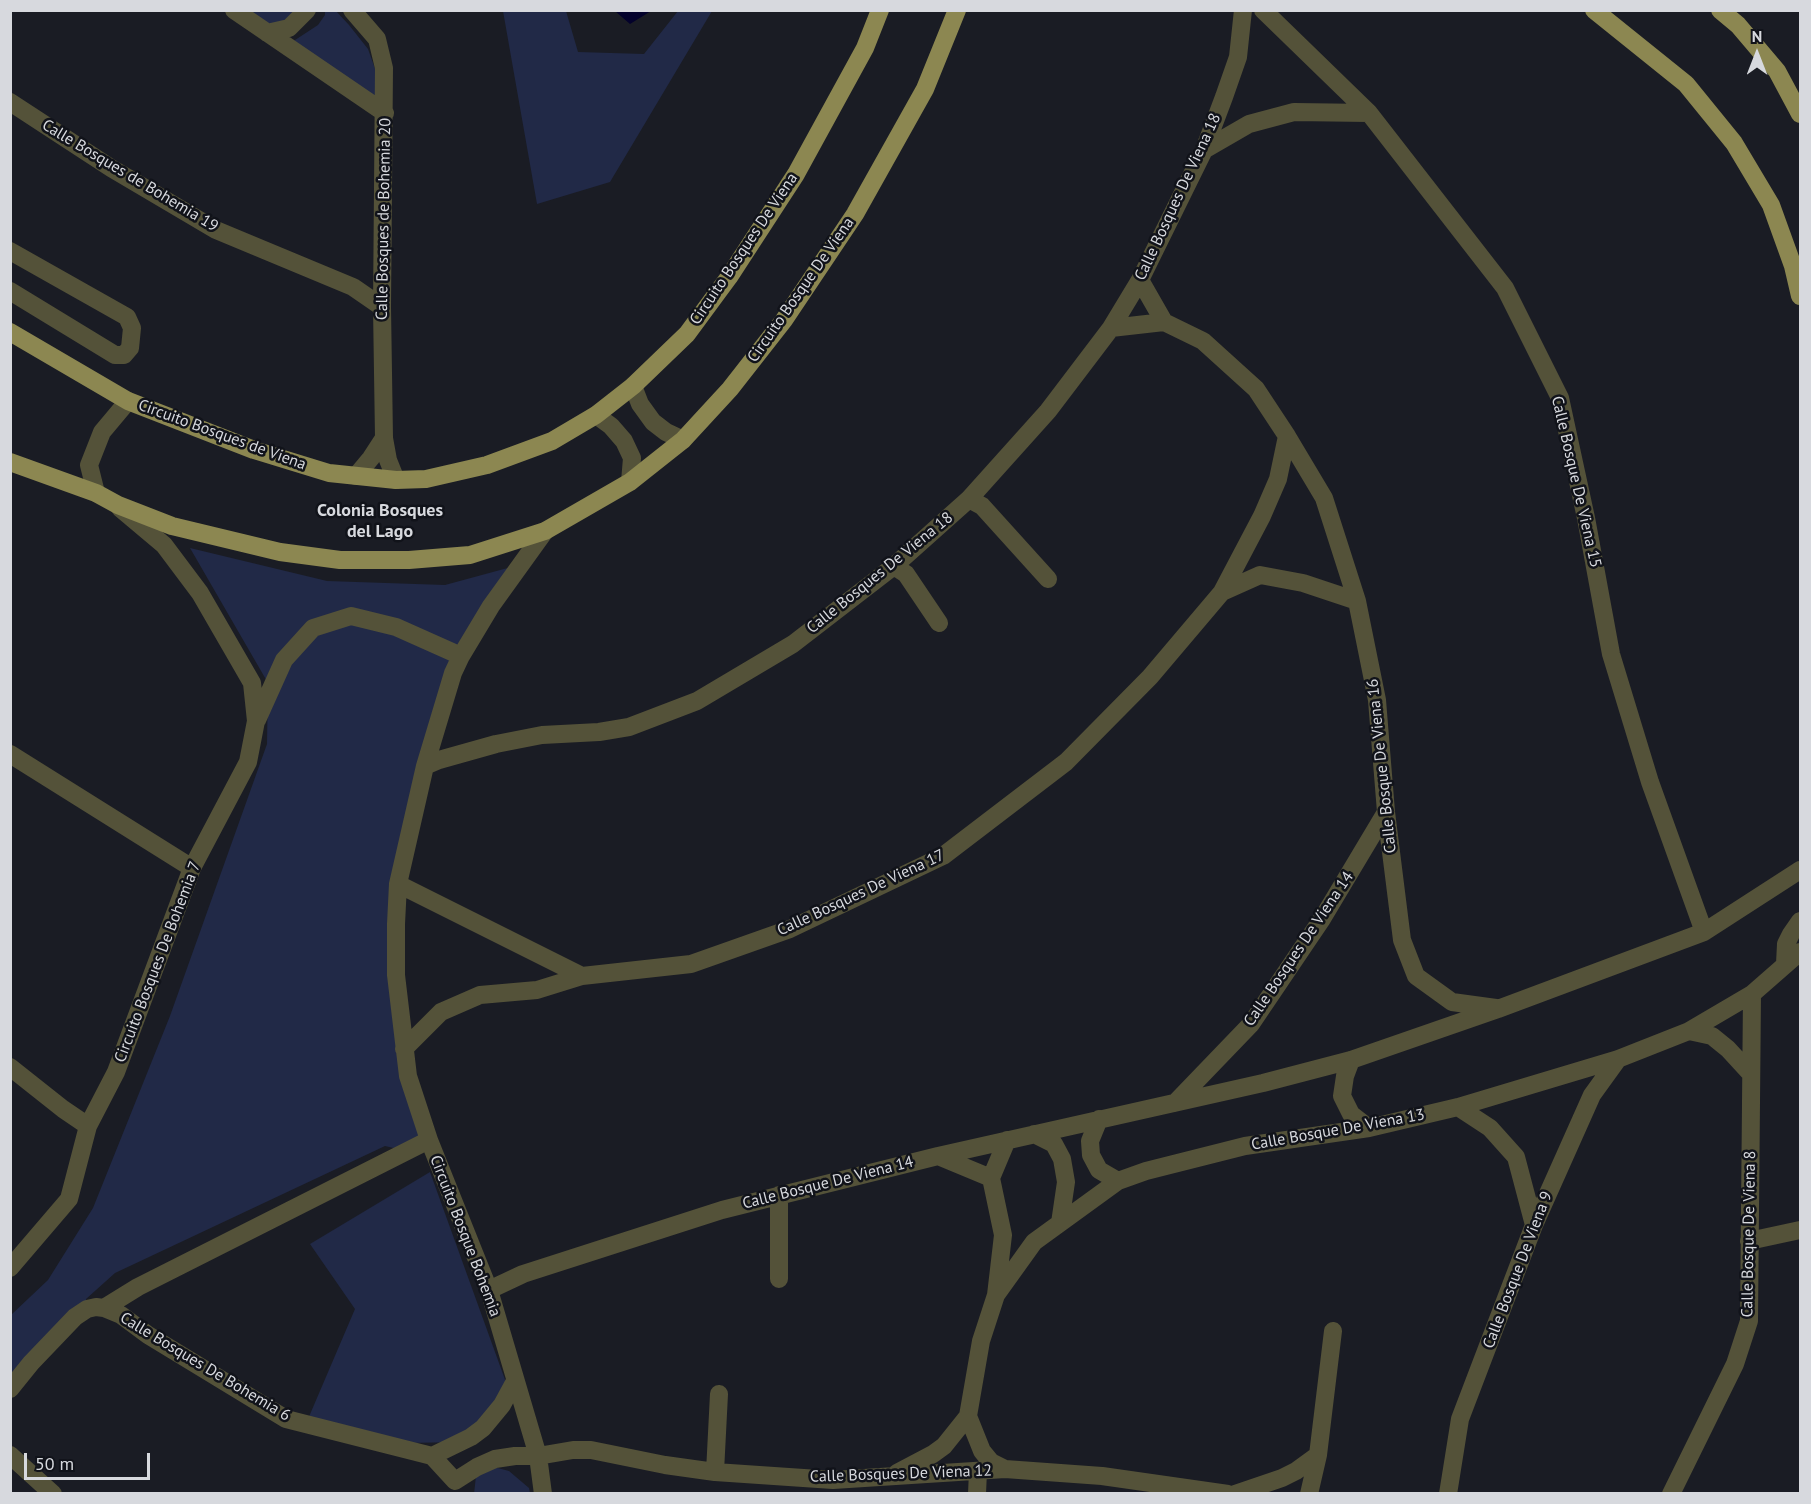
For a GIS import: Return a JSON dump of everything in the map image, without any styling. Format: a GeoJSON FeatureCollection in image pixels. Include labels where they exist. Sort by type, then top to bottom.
{"type":"FeatureCollection","features":[{"type":"Feature","properties":{"kind":"main road","name":"Circuito Bosques De Viena"},"geometry":{"type":"LineString","coordinates":[[552,441],[596,415],[633,386],[687,334],[747,249],[802,164],[865,48],[880,10]]}},
{"type":"Feature","properties":{"kind":"main road","name":"Circuito Bosque De Viena"},"geometry":{"type":"LineString","coordinates":[[10,462],[96,493],[118,505],[172,526],[280,552],[340,560],[409,560],[470,555],[545,531],[630,482],[683,440],[730,388],[784,320],[855,214],[925,89],[957,10]]}},
{"type":"Feature","properties":{"kind":"main road"},"geometry":{"type":"LineString","coordinates":[[1594,10],[1686,84],[1734,142],[1771,205],[1793,266],[1800,296]]}},
{"type":"Feature","properties":{"kind":"main road"},"geometry":{"type":"LineString","coordinates":[[1720,10],[1738,25],[1776,71],[1800,114]]}},
{"type":"Feature","properties":{"kind":"main road","name":"Circuito Bosques de Viena"},"geometry":{"type":"LineString","coordinates":[[10,332],[128,401],[254,450],[329,473],[396,480],[426,479],[488,465],[552,441]]}},
{"type":"Feature","properties":{"kind":"street"},"geometry":{"type":"LineString","coordinates":[[234,10],[385,113]]}},
{"type":"Feature","properties":{"kind":"street"},"geometry":{"type":"LineString","coordinates":[[267,33],[290,28],[307,10]]}},
{"type":"Feature","properties":{"kind":"street","name":"Calle Bosques de Bohemia 20"},"geometry":{"type":"LineString","coordinates":[[352,10],[377,39],[384,68],[382,306],[384,438],[388,460],[396,480]]}},
{"type":"Feature","properties":{"kind":"street","name":"Calle Bosques De Viena 18"},"geometry":{"type":"LineString","coordinates":[[425,766],[438,760],[496,744],[542,735],[599,732],[629,727],[697,701],[793,644],[894,566],[969,499],[1048,411],[1111,328],[1140,280],[1204,150],[1238,57],[1243,10]]}},
{"type":"Feature","properties":{"kind":"street","name":"Calle Bosque De Viena 15"},"geometry":{"type":"LineString","coordinates":[[1263,10],[1368,113],[1505,288],[1560,398],[1586,518],[1611,654],[1650,782],[1704,932]]}},
{"type":"Feature","properties":{"kind":"street","name":"Calle Bosques de Bohemia 19"},"geometry":{"type":"LineString","coordinates":[[10,102],[111,168],[216,230],[353,287],[382,306]]}},
{"type":"Feature","properties":{"kind":"street"},"geometry":{"type":"LineString","coordinates":[[1204,150],[1249,124],[1294,112],[1368,113]]}},
{"type":"Feature","properties":{"kind":"street"},"geometry":{"type":"LineString","coordinates":[[10,251],[127,317],[132,328],[130,348],[124,355],[115,356],[10,291]]}},
{"type":"Feature","properties":{"kind":"street"},"geometry":{"type":"LineString","coordinates":[[1111,328],[1164,322],[1140,280]]}},
{"type":"Feature","properties":{"kind":"street","name":"Calle Bosque De Viena 16"},"geometry":{"type":"LineString","coordinates":[[1164,322],[1203,341],[1256,389],[1324,498],[1357,601],[1377,700],[1386,812],[1402,940],[1416,976],[1452,1002],[1498,1009]]}},
{"type":"Feature","properties":{"kind":"street"},"geometry":{"type":"LineString","coordinates":[[633,386],[640,404],[653,422],[666,432],[683,440]]}},
{"type":"Feature","properties":{"kind":"street"},"geometry":{"type":"LineString","coordinates":[[96,493],[89,465],[102,432],[128,401]]}},
{"type":"Feature","properties":{"kind":"street"},"geometry":{"type":"LineString","coordinates":[[596,415],[611,426],[624,441],[632,458],[630,482]]}},
{"type":"Feature","properties":{"kind":"street"},"geometry":{"type":"LineString","coordinates":[[1222,592],[1262,516],[1278,479],[1287,436]]}},
{"type":"Feature","properties":{"kind":"street"},"geometry":{"type":"LineString","coordinates":[[356,476],[384,438]]}},
{"type":"Feature","properties":{"kind":"street"},"geometry":{"type":"LineString","coordinates":[[969,499],[982,506],[1048,579]]}},
{"type":"Feature","properties":{"kind":"street","name":"Circuito Bosques De Bohemia 7"},"geometry":{"type":"LineString","coordinates":[[10,1268],[69,1199],[88,1126],[116,1072],[192,868],[248,762],[256,722],[252,683],[200,592],[164,545],[118,505]]}},
{"type":"Feature","properties":{"kind":"street","name":"Circuito Bosque Bohemia"},"geometry":{"type":"LineString","coordinates":[[543,1494],[538,1456],[489,1290],[429,1140],[408,1076],[396,975],[396,924],[398,884],[425,766],[453,673],[491,606],[545,531]]}},
{"type":"Feature","properties":{"kind":"street"},"geometry":{"type":"LineString","coordinates":[[894,566],[906,574],[939,622]]}},
{"type":"Feature","properties":{"kind":"street","name":"Calle Bosques De Viena 17"},"geometry":{"type":"LineString","coordinates":[[404,1049],[441,1012],[480,995],[537,990],[582,976],[691,964],[790,928],[943,856],[1066,762],[1150,677],[1222,592],[1260,575],[1303,582],[1357,601]]}},
{"type":"Feature","properties":{"kind":"street"},"geometry":{"type":"LineString","coordinates":[[256,722],[284,660],[313,628],[351,616],[396,627],[461,656]]}},
{"type":"Feature","properties":{"kind":"street"},"geometry":{"type":"LineString","coordinates":[[10,754],[192,868]]}},
{"type":"Feature","properties":{"kind":"street","name":"Calle Bosques De Viena 14"},"geometry":{"type":"LineString","coordinates":[[1175,1103],[1251,1024],[1322,919],[1386,812]]}},
{"type":"Feature","properties":{"kind":"street"},"geometry":{"type":"LineString","coordinates":[[1175,1103],[1351,1060],[1498,1009],[1704,932],[1792,881],[1800,870]]}},
{"type":"Feature","properties":{"kind":"street"},"geometry":{"type":"LineString","coordinates":[[398,884],[582,976]]}},
{"type":"Feature","properties":{"kind":"street"},"geometry":{"type":"LineString","coordinates":[[1785,964],[1786,944],[1800,921]]}},
{"type":"Feature","properties":{"kind":"street","name":"Calle Bosque De Viena 13"},"geometry":{"type":"LineString","coordinates":[[996,1295],[1034,1242],[1118,1181],[1245,1146],[1368,1128],[1458,1107],[1618,1059],[1689,1031],[1752,994],[1800,952]]}},
{"type":"Feature","properties":{"kind":"street","name":"Calle Bosque De Viena 8"},"geometry":{"type":"LineString","coordinates":[[1671,1494],[1682,1485],[1735,1364],[1749,1321],[1752,994]]}},
{"type":"Feature","properties":{"kind":"street"},"geometry":{"type":"LineString","coordinates":[[1689,1031],[1712,1036],[1728,1049],[1750,1073]]}},
{"type":"Feature","properties":{"kind":"street","name":"Calle Bosque De Viena 9"},"geometry":{"type":"LineString","coordinates":[[1448,1494],[1460,1419],[1534,1225],[1592,1095],[1618,1059]]}},
{"type":"Feature","properties":{"kind":"street"},"geometry":{"type":"LineString","coordinates":[[1351,1060],[1345,1076],[1342,1096],[1351,1114],[1368,1128]]}},
{"type":"Feature","properties":{"kind":"street"},"geometry":{"type":"LineString","coordinates":[[10,1067],[88,1126]]}},
{"type":"Feature","properties":{"kind":"street","name":"Calle Bosque De Viena 14"},"geometry":{"type":"LineString","coordinates":[[489,1290],[523,1274],[722,1210],[938,1156],[1175,1103]]}},
{"type":"Feature","properties":{"kind":"street"},"geometry":{"type":"LineString","coordinates":[[1458,1107],[1490,1128],[1516,1157],[1534,1225]]}},
{"type":"Feature","properties":{"kind":"street"},"geometry":{"type":"LineString","coordinates":[[1099,1119],[1090,1141],[1091,1155],[1099,1170],[1118,1181]]}},
{"type":"Feature","properties":{"kind":"street"},"geometry":{"type":"LineString","coordinates":[[1034,1134],[1053,1144],[1062,1159],[1066,1182],[1060,1223]]}},
{"type":"Feature","properties":{"kind":"street"},"geometry":{"type":"LineString","coordinates":[[104,1308],[138,1287],[429,1140]]}},
{"type":"Feature","properties":{"kind":"street"},"geometry":{"type":"LineString","coordinates":[[891,1476],[944,1446],[968,1416],[981,1341],[996,1295],[1003,1235],[991,1178],[1007,1140]]}},
{"type":"Feature","properties":{"kind":"street"},"geometry":{"type":"LineString","coordinates":[[938,1156],[991,1178]]}},
{"type":"Feature","properties":{"kind":"street"},"geometry":{"type":"LineString","coordinates":[[779,1195],[779,1279]]}},
{"type":"Feature","properties":{"kind":"street"},"geometry":{"type":"LineString","coordinates":[[1749,1241],[1800,1230]]}},
{"type":"Feature","properties":{"kind":"street"},"geometry":{"type":"LineString","coordinates":[[1003,1235],[1034,1242]]}},
{"type":"Feature","properties":{"kind":"street","name":"Calle Bosques De Bohemia 6"},"geometry":{"type":"LineString","coordinates":[[10,1389],[31,1363],[75,1317],[87,1309],[104,1308],[113,1311],[148,1335],[286,1419],[432,1456]]}},
{"type":"Feature","properties":{"kind":"street"},"geometry":{"type":"LineString","coordinates":[[1309,1494],[1318,1455],[1333,1331]]}},
{"type":"Feature","properties":{"kind":"street"},"geometry":{"type":"LineString","coordinates":[[456,1487],[432,1456],[471,1437],[483,1428],[502,1405],[515,1381]]}},
{"type":"Feature","properties":{"kind":"street"},"geometry":{"type":"LineString","coordinates":[[715,1472],[719,1394]]}},
{"type":"Feature","properties":{"kind":"street"},"geometry":{"type":"LineString","coordinates":[[968,1416],[982,1451],[991,1462],[1005,1469]]}},
{"type":"Feature","properties":{"kind":"street","name":"Calle Bosques De Viena 12"},"geometry":{"type":"LineString","coordinates":[[456,1487],[477,1467],[495,1459],[538,1456],[561,1451],[591,1450],[665,1465],[715,1472],[833,1480],[1005,1469],[1102,1476],[1228,1494]]}},
{"type":"Feature","properties":{"kind":"street"},"geometry":{"type":"LineString","coordinates":[[10,1455],[53,1494]]}},
{"type":"Feature","properties":{"kind":"street"},"geometry":{"type":"LineString","coordinates":[[1235,1494],[1282,1478],[1318,1455]]}},
{"type":"Feature","properties":{"kind":"street"},"geometry":{"type":"LineString","coordinates":[[977,1494],[978,1471]]}},
{"type":"Feature","properties":{"kind":"shaded area"},"geometry":{"type":"Polygon","coordinates":[[[242,11],[300,11],[295,16],[268,27],[242,11]]]}},
{"type":"Feature","properties":{"kind":"shaded area"},"geometry":{"type":"Polygon","coordinates":[[[325,11],[336,11],[368,49],[378,77],[376,99],[292,42],[318,25],[325,11]]]}},
{"type":"Feature","properties":{"kind":"shaded area"},"geometry":{"type":"Polygon","coordinates":[[[503,11],[566,11],[578,52],[644,54],[678,11],[712,11],[610,182],[537,204],[503,11]]]}},
{"type":"Feature","properties":{"kind":"shaded area"},"geometry":{"type":"Polygon","coordinates":[[[615,11],[651,11],[630,24],[615,11]]]}},
{"type":"Feature","properties":{"kind":"shaded area"},"geometry":{"type":"Polygon","coordinates":[[[190,548],[327,581],[445,585],[526,563],[457,653],[390,933],[420,1137],[402,1150],[385,1146],[115,1273],[86,1299],[86,1311],[11,1386],[11,1315],[48,1280],[93,1208],[170,1016],[267,744],[268,683],[190,548]]]}},
{"type":"Feature","properties":{"kind":"shaded area"},"geometry":{"type":"Polygon","coordinates":[[[430,1172],[508,1388],[461,1442],[406,1443],[308,1419],[355,1309],[310,1244],[430,1172]]]}},
{"type":"Feature","properties":{"kind":"shaded area"},"geometry":{"type":"Polygon","coordinates":[[[490,1466],[509,1471],[529,1488],[530,1493],[474,1494],[476,1476],[490,1466]]]}},
{"type":"Feature","properties":{"kind":"district","name":"Colonia Bosques del Lago"},"geometry":{"type":"Point","coordinates":[380,521]}}]}
